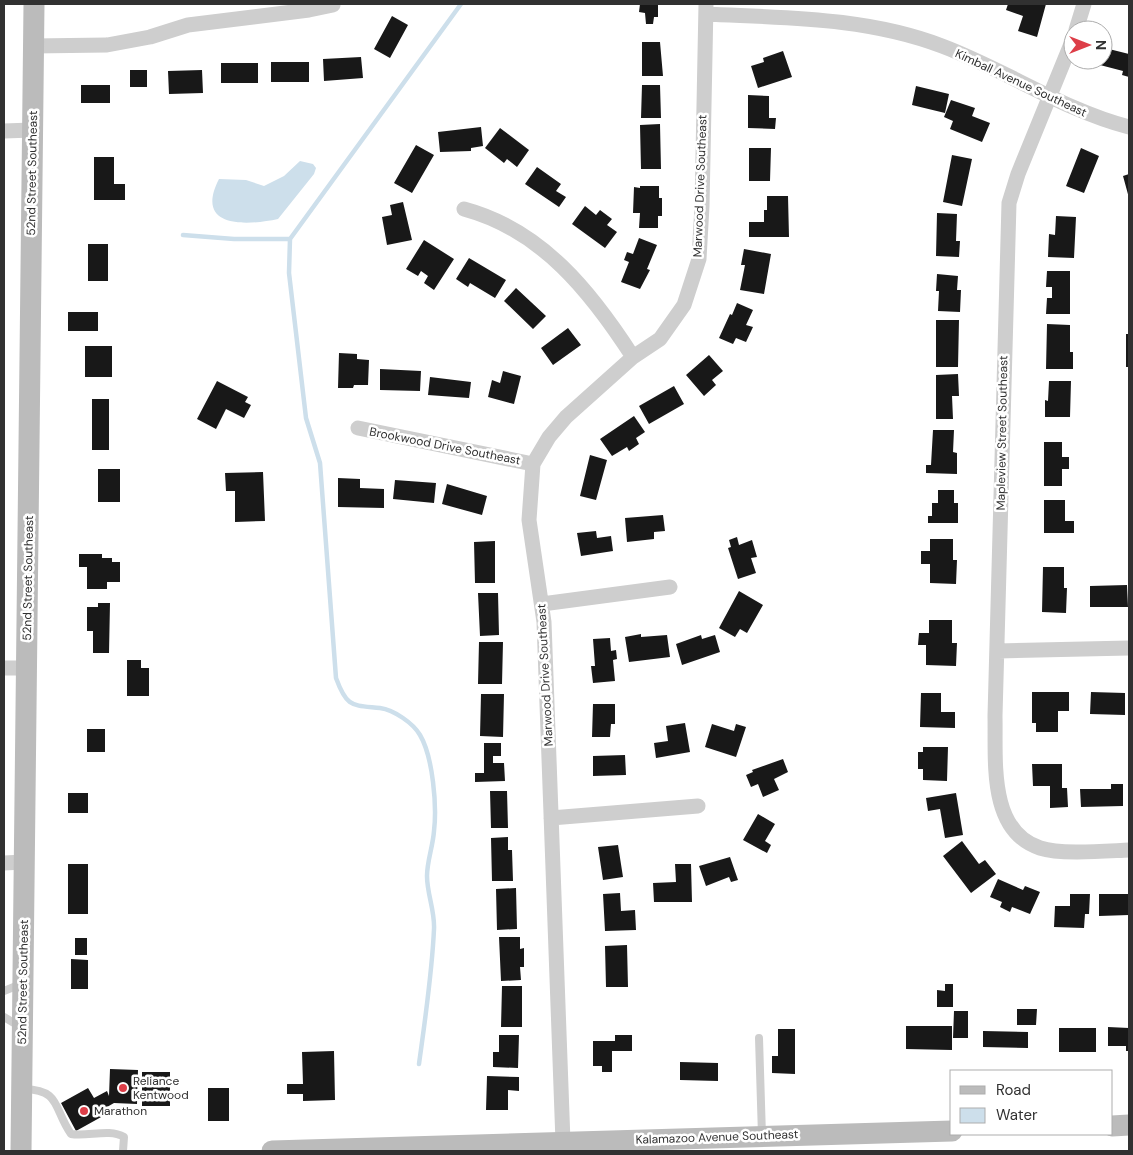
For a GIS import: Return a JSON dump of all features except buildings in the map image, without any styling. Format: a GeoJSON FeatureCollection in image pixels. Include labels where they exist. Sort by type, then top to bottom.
{"type":"FeatureCollection","features":[{"type":"Feature","properties":{"kind":"main road","name":"52nd Street Southeast"},"geometry":{"type":"LineString","coordinates":[[21,1151],[22,1029],[13,987],[14,863],[27,668],[34,4]]}},
{"type":"Feature","properties":{"kind":"main road"},"geometry":{"type":"LineString","coordinates":[[1113,1126],[1129,1125]]}},
{"type":"Feature","properties":{"kind":"main road","name":"Kalamazoo Avenue Southeast"},"geometry":{"type":"LineString","coordinates":[[272,1151],[558,1147],[762,1136],[860,1142],[950,1131]]}},
{"type":"Feature","properties":{"kind":"street"},"geometry":{"type":"LineString","coordinates":[[1079,20],[1084,4]]}},
{"type":"Feature","properties":{"kind":"street"},"geometry":{"type":"LineString","coordinates":[[33,46],[107,45],[150,37],[188,25],[309,10],[333,5]]}},
{"type":"Feature","properties":{"kind":"street","name":"Kimball Avenue Southeast"},"geometry":{"type":"LineString","coordinates":[[706,9],[827,20],[879,27],[949,49],[999,70],[1098,119],[1129,127]]}},
{"type":"Feature","properties":{"kind":"street","name":"Marwood Drive Southeast"},"geometry":{"type":"LineString","coordinates":[[558,1147],[551,818],[544,622],[530,520],[533,464],[549,437],[566,416],[633,357],[660,339],[684,305],[699,258],[702,206],[706,9]]}},
{"type":"Feature","properties":{"kind":"street","name":"Mapleview Street Southeast"},"geometry":{"type":"LineString","coordinates":[[1063,63],[1009,203],[996,778],[1003,811],[1017,834],[1040,848],[1063,851],[1129,850]]}},
{"type":"Feature","properties":{"kind":"street"},"geometry":{"type":"LineString","coordinates":[[4,131],[32,130]]}},
{"type":"Feature","properties":{"kind":"street"},"geometry":{"type":"LineString","coordinates":[[464,209],[488,215],[532,241],[556,261],[602,310],[633,357]]}},
{"type":"Feature","properties":{"kind":"street","name":"Brookwood Drive Southeast"},"geometry":{"type":"LineString","coordinates":[[358,428],[533,464]]}},
{"type":"Feature","properties":{"kind":"street"},"geometry":{"type":"LineString","coordinates":[[542,604],[670,586]]}},
{"type":"Feature","properties":{"kind":"street"},"geometry":{"type":"LineString","coordinates":[[998,652],[1129,648]]}},
{"type":"Feature","properties":{"kind":"street"},"geometry":{"type":"LineString","coordinates":[[4,668],[27,668]]}},
{"type":"Feature","properties":{"kind":"street"},"geometry":{"type":"LineString","coordinates":[[551,818],[698,806]]}},
{"type":"Feature","properties":{"kind":"lane"},"geometry":{"type":"LineString","coordinates":[[4,1016],[22,1029]]}},
{"type":"Feature","properties":{"kind":"lane"},"geometry":{"type":"LineString","coordinates":[[758,1038],[762,1136]]}},
{"type":"Feature","properties":{"kind":"lane"},"geometry":{"type":"LineString","coordinates":[[22,1089],[40,1089],[52,1096],[71,1134],[117,1133],[124,1137],[123,1151]]}},
{"type":"Feature","properties":{"kind":"water"},"geometry":{"type":"Polygon","coordinates":[[[300,161],[313,164],[316,168],[314,174],[278,219],[251,223],[227,220],[218,215],[213,207],[213,195],[219,179],[246,180],[264,186],[284,176],[300,161]]]}},
{"type":"Feature","properties":{"kind":"waterway"},"geometry":{"type":"LineString","coordinates":[[419,1064],[430,980],[434,929],[427,876],[435,821],[431,768],[424,744],[413,726],[391,711],[357,705],[347,700],[336,678],[320,463],[306,418],[289,273],[290,239],[461,4]]}},
{"type":"Feature","properties":{"kind":"waterway"},"geometry":{"type":"LineString","coordinates":[[183,235],[234,239],[290,239]]}},
{"type":"Feature","properties":{"kind":"place","name":"Reliance Kentwood"},"geometry":{"type":"Point","coordinates":[123,1088]}},
{"type":"Feature","properties":{"kind":"place","name":"Marathon"},"geometry":{"type":"Point","coordinates":[84,1111]}}]}
